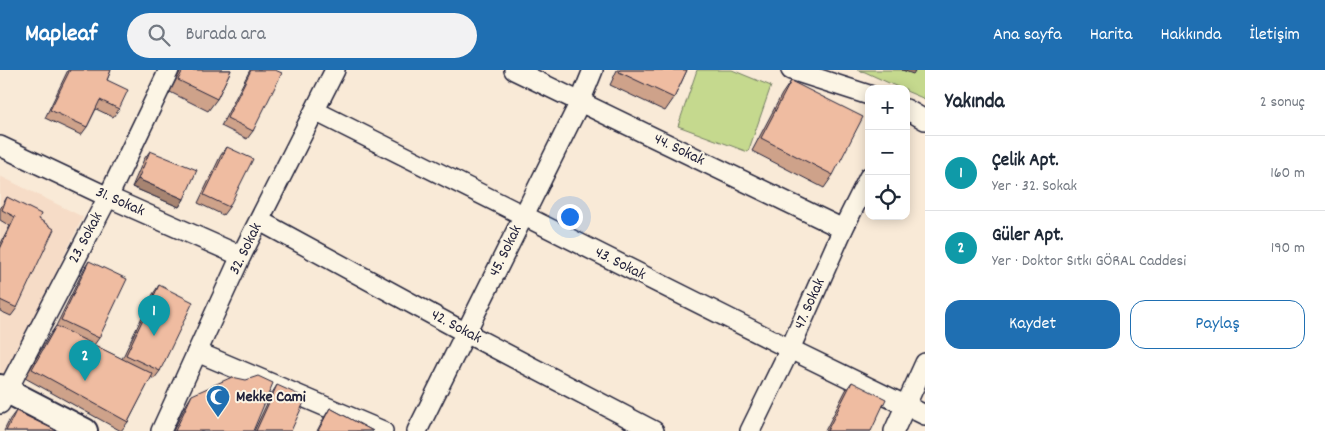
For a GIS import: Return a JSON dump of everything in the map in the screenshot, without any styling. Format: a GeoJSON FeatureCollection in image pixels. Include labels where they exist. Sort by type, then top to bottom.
{"type":"FeatureCollection","features":[{"type":"Feature","properties":{"kind":"street","name":"23. Sokak"},"geometry":{"type":"LineString","coordinates":[[2,394],[108,197],[169,70]]}},
{"type":"Feature","properties":{"kind":"street","name":"32. Sokak"},"geometry":{"type":"LineString","coordinates":[[160,431],[241,256],[335,70]]}},
{"type":"Feature","properties":{"kind":"street","name":"44. Sokak"},"geometry":{"type":"LineString","coordinates":[[514,70],[843,230]]}},
{"type":"Feature","properties":{"kind":"street","name":"45. Sokak"},"geometry":{"type":"LineString","coordinates":[[417,431],[580,102],[593,70]]}},
{"type":"Feature","properties":{"kind":"street"},"geometry":{"type":"LineString","coordinates":[[794,70],[865,95]]}},
{"type":"Feature","properties":{"kind":"street","name":"43. Sokak"},"geometry":{"type":"LineString","coordinates":[[315,111],[790,350],[925,414]]}},
{"type":"Feature","properties":{"kind":"street"},"geometry":{"type":"LineString","coordinates":[[910,111],[925,120]]}},
{"type":"Feature","properties":{"kind":"street","name":"31. Sokak"},"geometry":{"type":"LineString","coordinates":[[0,146],[108,197],[241,256]]}},
{"type":"Feature","properties":{"kind":"street","name":"47. Sokak"},"geometry":{"type":"LineString","coordinates":[[750,431],[790,350],[865,185]]}},
{"type":"Feature","properties":{"kind":"street","name":"42. Sokak"},"geometry":{"type":"LineString","coordinates":[[260,221],[466,333],[654,431]]}},
{"type":"Feature","properties":{"kind":"street"},"geometry":{"type":"LineString","coordinates":[[197,352],[383,431]]}},
{"type":"Feature","properties":{"kind":"street"},"geometry":{"type":"LineString","coordinates":[[894,431],[925,363]]}},
{"type":"Feature","properties":{"kind":"street"},"geometry":{"type":"LineString","coordinates":[[2,394],[85,431]]}},
{"type":"Feature","properties":{"kind":"shaded area"},"geometry":{"type":"Polygon","coordinates":[[[0,176],[83,217],[4,379],[0,377],[0,176]]]}},
{"type":"Feature","properties":{"kind":"green space"},"geometry":{"type":"Polygon","coordinates":[[[697,70],[732,70],[771,86],[748,152],[678,126],[697,70]]]}},
{"type":"Feature","properties":{"kind":"green space"},"geometry":{"type":"Polygon","coordinates":[[[857,70],[925,70],[925,99],[910,93],[910,85],[893,85],[857,70]]]}},
{"type":"Feature","properties":{"kind":"building"},"geometry":{"type":"Polygon","coordinates":[[[70,70],[111,70],[107,80],[128,90],[119,109],[100,100],[87,127],[50,110],[70,70]]]}},
{"type":"Feature","properties":{"kind":"building"},"geometry":{"type":"Polygon","coordinates":[[[183,70],[231,70],[217,99],[178,80],[183,70]]]}},
{"type":"Feature","properties":{"kind":"building"},"geometry":{"type":"Polygon","coordinates":[[[251,70],[275,70],[282,73],[253,131],[227,118],[251,70]]]}},
{"type":"Feature","properties":{"kind":"building"},"geometry":{"type":"Polygon","coordinates":[[[620,70],[687,70],[674,98],[619,72],[620,70]]]}},
{"type":"Feature","properties":{"kind":"building"},"geometry":{"type":"Polygon","coordinates":[[[791,81],[863,117],[833,175],[761,138],[791,81]]]}},
{"type":"Feature","properties":{"kind":"building"},"geometry":{"type":"Polygon","coordinates":[[[227,147],[253,159],[229,207],[204,195],[227,147]]]}},
{"type":"Feature","properties":{"kind":"building"},"geometry":{"type":"Polygon","coordinates":[[[150,151],[197,170],[184,199],[138,179],[150,151]]]}},
{"type":"Feature","properties":{"kind":"building"},"geometry":{"type":"Polygon","coordinates":[[[7,197],[41,214],[39,219],[54,229],[17,308],[0,300],[0,249],[15,217],[2,210],[7,197]]]}},
{"type":"Feature","properties":{"kind":"building"},"geometry":{"type":"Polygon","coordinates":[[[89,261],[127,279],[99,338],[61,320],[89,261]]]}},
{"type":"Feature","properties":{"kind":"building"},"geometry":{"type":"Polygon","coordinates":[[[159,285],[193,302],[160,371],[126,355],[159,285]]]}},
{"type":"Feature","properties":{"kind":"building"},"geometry":{"type":"Polygon","coordinates":[[[56,326],[153,374],[128,422],[32,369],[56,326]]]}},
{"type":"Feature","properties":{"kind":"building","name":"Mekke Cami"},"geometry":{"type":"Polygon","coordinates":[[[258,376],[273,383],[253,431],[175,431],[192,395],[232,377],[246,380],[258,376]]]}},
{"type":"Feature","properties":{"kind":"building"},"geometry":{"type":"Polygon","coordinates":[[[852,382],[886,399],[871,431],[827,431],[852,382]]]}},
{"type":"Feature","properties":{"kind":"building"},"geometry":{"type":"Polygon","coordinates":[[[277,385],[306,398],[291,431],[256,431],[277,385]]]}},
{"type":"Feature","properties":{"kind":"building"},"geometry":{"type":"Polygon","coordinates":[[[330,408],[373,431],[318,431],[330,408]]]}},
{"type":"Feature","properties":{"kind":"building"},"geometry":{"type":"Polygon","coordinates":[[[16,411],[57,431],[6,431],[16,411]]]}},
{"type":"Feature","properties":{"kind":"place","name":"Çelik Apt."},"geometry":{"type":"Point","coordinates":[154,336]}},
{"type":"Feature","properties":{"kind":"place","name":"Güler Apt."},"geometry":{"type":"Point","coordinates":[85,381]}},
{"type":"Feature","properties":{"kind":"place","name":"Mekke Cami"},"geometry":{"type":"Point","coordinates":[218,418]}}]}
